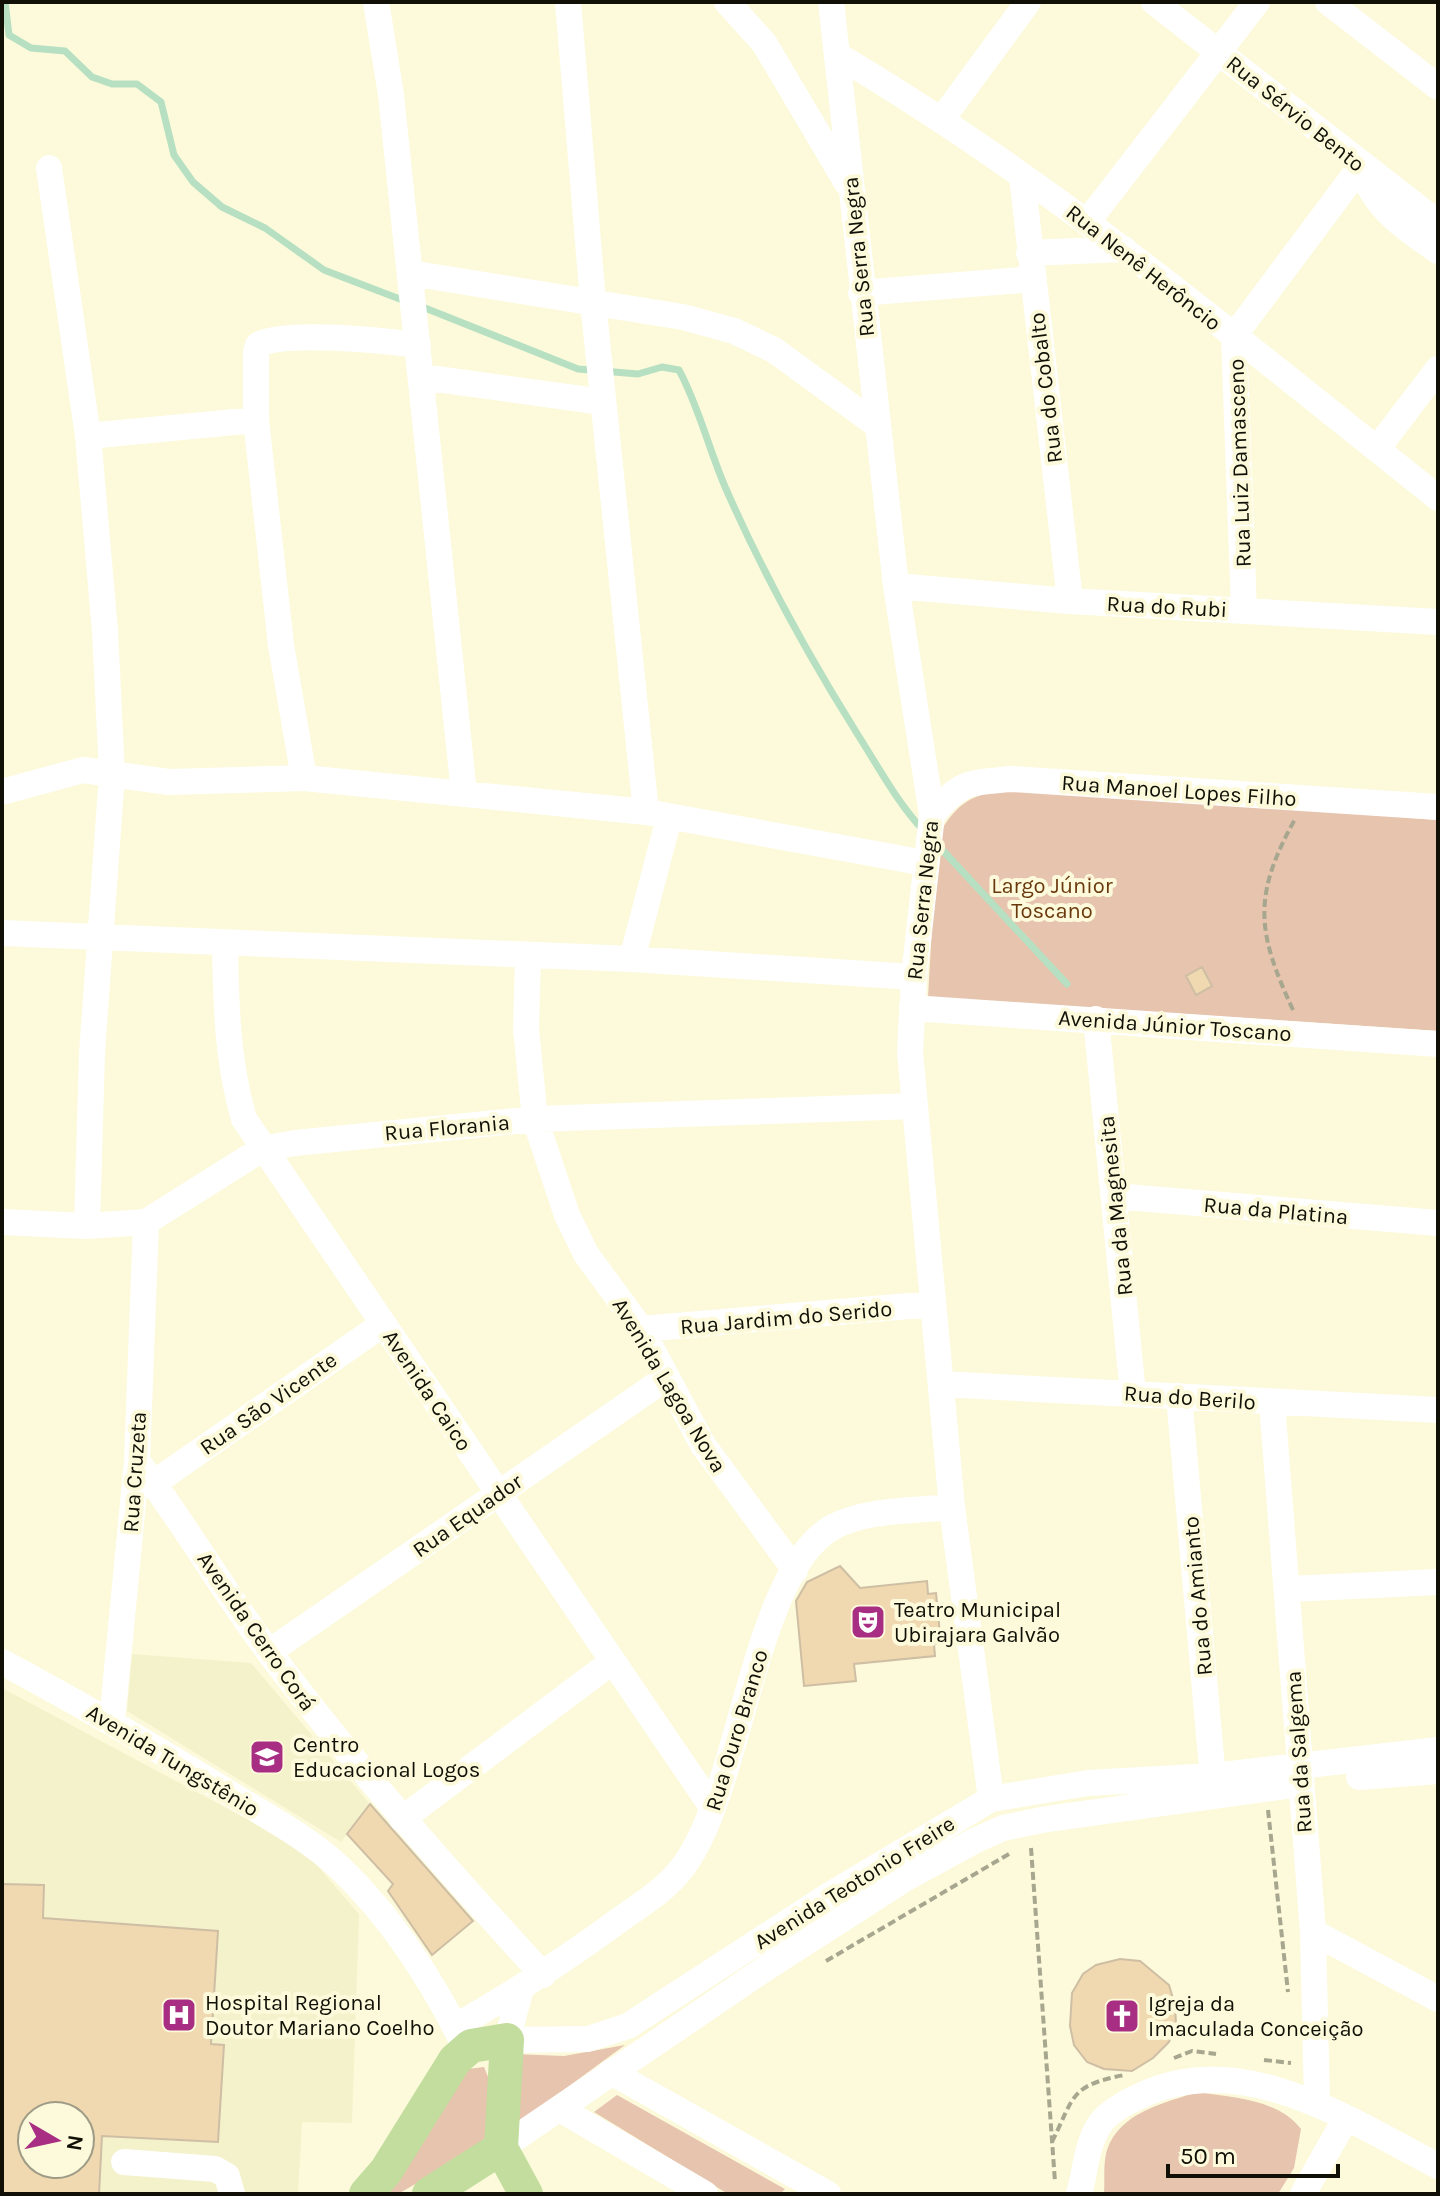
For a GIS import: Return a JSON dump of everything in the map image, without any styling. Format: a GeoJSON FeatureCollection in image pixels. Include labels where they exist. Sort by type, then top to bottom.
{"type":"FeatureCollection","features":[{"type":"Feature","properties":{"kind":"main road","name":"Avenida Teotonio Freire"},"geometry":{"type":"LineString","coordinates":[[460,2038],[507,2040]]}},
{"type":"Feature","properties":{"kind":"main road"},"geometry":{"type":"LineString","coordinates":[[366,2194],[386,2171],[460,2038]]}},
{"type":"Feature","properties":{"kind":"main road"},"geometry":{"type":"LineString","coordinates":[[507,2040],[501,2148],[526,2194]]}},
{"type":"Feature","properties":{"kind":"main road","name":"Avenida Teotonio Freire"},"geometry":{"type":"LineString","coordinates":[[429,2194],[501,2148]]}},
{"type":"Feature","properties":{"kind":"street"},"geometry":{"type":"LineString","coordinates":[[376,2],[422,377],[464,793]]}},
{"type":"Feature","properties":{"kind":"street"},"geometry":{"type":"LineString","coordinates":[[568,2],[603,402],[657,815],[632,959]]}},
{"type":"Feature","properties":{"kind":"street"},"geometry":{"type":"LineString","coordinates":[[727,2],[764,43],[851,190]]}},
{"type":"Feature","properties":{"kind":"street","name":"Rua Serra Negra"},"geometry":{"type":"LineString","coordinates":[[831,2],[896,586],[932,815],[914,977],[910,1052],[952,1507],[991,1799]]}},
{"type":"Feature","properties":{"kind":"street"},"geometry":{"type":"LineString","coordinates":[[942,119],[1028,2]]}},
{"type":"Feature","properties":{"kind":"street","name":"Rua Sérvio Bento"},"geometry":{"type":"LineString","coordinates":[[1154,2],[1438,223]]}},
{"type":"Feature","properties":{"kind":"street"},"geometry":{"type":"LineString","coordinates":[[1088,221],[1257,2]]}},
{"type":"Feature","properties":{"kind":"street"},"geometry":{"type":"LineString","coordinates":[[1328,2],[1435,80]]}},
{"type":"Feature","properties":{"kind":"street","name":"Rua Nenê Herôncio"},"geometry":{"type":"LineString","coordinates":[[837,55],[942,119],[1088,221],[1438,498]]}},
{"type":"Feature","properties":{"kind":"street"},"geometry":{"type":"LineString","coordinates":[[1361,166],[1369,189],[1395,220],[1438,251]]}},
{"type":"Feature","properties":{"kind":"street","name":"Rua Luiz Damasceno"},"geometry":{"type":"LineString","coordinates":[[1244,611],[1234,336],[1361,166]]}},
{"type":"Feature","properties":{"kind":"street"},"geometry":{"type":"LineString","coordinates":[[49,168],[88,436],[105,631],[112,774],[100,937],[87,1226]]}},
{"type":"Feature","properties":{"kind":"street","name":"Rua do Cobalto"},"geometry":{"type":"LineString","coordinates":[[1022,176],[1070,601]]}},
{"type":"Feature","properties":{"kind":"street"},"geometry":{"type":"LineString","coordinates":[[1029,253],[1124,249]]}},
{"type":"Feature","properties":{"kind":"street"},"geometry":{"type":"LineString","coordinates":[[410,273],[683,317],[734,331],[774,350],[877,425]]}},
{"type":"Feature","properties":{"kind":"street"},"geometry":{"type":"LineString","coordinates":[[861,293],[1033,279]]}},
{"type":"Feature","properties":{"kind":"street"},"geometry":{"type":"LineString","coordinates":[[304,778],[281,645],[256,420],[256,352],[265,341],[357,339],[418,345]]}},
{"type":"Feature","properties":{"kind":"street"},"geometry":{"type":"LineString","coordinates":[[1377,449],[1438,369]]}},
{"type":"Feature","properties":{"kind":"street"},"geometry":{"type":"LineString","coordinates":[[422,377],[603,402]]}},
{"type":"Feature","properties":{"kind":"street"},"geometry":{"type":"LineString","coordinates":[[88,436],[256,420]]}},
{"type":"Feature","properties":{"kind":"street","name":"Rua do Rubi"},"geometry":{"type":"LineString","coordinates":[[896,586],[1070,601],[1438,622]]}},
{"type":"Feature","properties":{"kind":"street"},"geometry":{"type":"LineString","coordinates":[[2,792],[83,770],[169,782],[304,778],[657,815],[814,840],[925,863]]}},
{"type":"Feature","properties":{"kind":"street","name":"Rua Manoel Lopes Filho"},"geometry":{"type":"LineString","coordinates":[[932,815],[954,790],[1011,779],[1438,807]]}},
{"type":"Feature","properties":{"kind":"street"},"geometry":{"type":"LineString","coordinates":[[2,933],[632,959],[914,977]]}},
{"type":"Feature","properties":{"kind":"street","name":"Avenida Caico"},"geometry":{"type":"LineString","coordinates":[[225,943],[226,1037],[232,1080],[244,1119],[712,1807]]}},
{"type":"Feature","properties":{"kind":"street","name":"Avenida Lagoa Nova"},"geometry":{"type":"LineString","coordinates":[[528,956],[526,1029],[535,1119],[550,1174],[573,1228],[586,1254],[641,1329],[703,1445],[795,1570]]}},
{"type":"Feature","properties":{"kind":"street","name":"Avenida Júnior Toscano"},"geometry":{"type":"LineString","coordinates":[[912,1008],[1438,1044]]}},
{"type":"Feature","properties":{"kind":"street","name":"Rua da Magnesita"},"geometry":{"type":"LineString","coordinates":[[1096,1019],[1133,1394]]}},
{"type":"Feature","properties":{"kind":"street","name":"Rua Florania"},"geometry":{"type":"LineString","coordinates":[[2,1222],[87,1226],[146,1222],[262,1149],[407,1130],[535,1119],[914,1106]]}},
{"type":"Feature","properties":{"kind":"street","name":"Rua da Platina"},"geometry":{"type":"LineString","coordinates":[[1114,1196],[1438,1223]]}},
{"type":"Feature","properties":{"kind":"street","name":"Rua Cruzeta"},"geometry":{"type":"LineString","coordinates":[[112,1721],[137,1461],[146,1222]]}},
{"type":"Feature","properties":{"kind":"street","name":"Rua Jardim do Serido"},"geometry":{"type":"LineString","coordinates":[[641,1329],[932,1304]]}},
{"type":"Feature","properties":{"kind":"street","name":"Rua São Vicente"},"geometry":{"type":"LineString","coordinates":[[154,1483],[383,1324]]}},
{"type":"Feature","properties":{"kind":"street","name":"Rua Equador"},"geometry":{"type":"LineString","coordinates":[[269,1652],[666,1378]]}},
{"type":"Feature","properties":{"kind":"street","name":"Rua do Berilo"},"geometry":{"type":"LineString","coordinates":[[941,1384],[1438,1410]]}},
{"type":"Feature","properties":{"kind":"street","name":"Rua do Amianto"},"geometry":{"type":"LineString","coordinates":[[1179,1396],[1214,1786]]}},
{"type":"Feature","properties":{"kind":"street","name":"Rua da Salgema"},"geometry":{"type":"LineString","coordinates":[[1272,1403],[1289,1589],[1298,1776],[1313,1932],[1317,2101]]}},
{"type":"Feature","properties":{"kind":"street","name":"Avenida Cerro Corá"},"geometry":{"type":"LineString","coordinates":[[137,1461],[269,1652],[532,1982]]}},
{"type":"Feature","properties":{"kind":"street","name":"Rua Ouro Branco"},"geometry":{"type":"LineString","coordinates":[[460,2038],[662,1889],[682,1869],[699,1843],[728,1766],[758,1654],[795,1570],[809,1549],[832,1528],[871,1515],[952,1507]]}},
{"type":"Feature","properties":{"kind":"street"},"geometry":{"type":"LineString","coordinates":[[1289,1589],[1438,1582]]}},
{"type":"Feature","properties":{"kind":"street"},"geometry":{"type":"LineString","coordinates":[[402,1819],[613,1661]]}},
{"type":"Feature","properties":{"kind":"street","name":"Avenida Tungstênio"},"geometry":{"type":"LineString","coordinates":[[2,1662],[112,1721],[303,1838],[339,1867],[366,1895],[414,1959],[460,2038]]}},
{"type":"Feature","properties":{"kind":"street","name":"Avenida Teotonio Freire"},"geometry":{"type":"LineString","coordinates":[[501,2148],[783,1957],[906,1878],[1003,1828],[1214,1786],[1298,1776],[1438,1750]]}},
{"type":"Feature","properties":{"kind":"street","name":"Avenida Teotonio Freire"},"geometry":{"type":"LineString","coordinates":[[1298,1776],[1438,1771]]}},
{"type":"Feature","properties":{"kind":"street","name":"Avenida Teotonio Freire"},"geometry":{"type":"LineString","coordinates":[[507,2040],[568,2041],[608,2035],[651,2013],[769,1934],[941,1826],[991,1799],[1088,1783],[1214,1786]]}},
{"type":"Feature","properties":{"kind":"street"},"geometry":{"type":"LineString","coordinates":[[1313,1932],[1438,1999]]}},
{"type":"Feature","properties":{"kind":"street"},"geometry":{"type":"LineString","coordinates":[[769,1934],[783,1957]]}},
{"type":"Feature","properties":{"kind":"street"},"geometry":{"type":"LineString","coordinates":[[507,2040],[532,1982]]}},
{"type":"Feature","properties":{"kind":"street"},"geometry":{"type":"LineString","coordinates":[[611,2072],[824,2193]]}},
{"type":"Feature","properties":{"kind":"street"},"geometry":{"type":"LineString","coordinates":[[1067,2192],[1101,2122],[1135,2098],[1162,2086],[1224,2081],[1271,2088],[1317,2101],[1438,2166]]}},
{"type":"Feature","properties":{"kind":"street"},"geometry":{"type":"LineString","coordinates":[[560,2109],[705,2194]]}},
{"type":"Feature","properties":{"kind":"street"},"geometry":{"type":"LineString","coordinates":[[1303,2194],[1346,2118]]}},
{"type":"Feature","properties":{"kind":"street"},"geometry":{"type":"LineString","coordinates":[[124,2162],[215,2169],[227,2176],[232,2194]]}},
{"type":"Feature","properties":{"kind":"path"},"geometry":{"type":"LineString","coordinates":[[1281,816],[1296,817],[1269,869],[1263,902],[1270,961],[1297,1018]]}},
{"type":"Feature","properties":{"kind":"path"},"geometry":{"type":"LineString","coordinates":[[1266,1795],[1289,2000]]}},
{"type":"Feature","properties":{"kind":"path"},"geometry":{"type":"LineString","coordinates":[[816,1967],[1030,1841],[1052,2142],[1067,2192]]}},
{"type":"Feature","properties":{"kind":"path"},"geometry":{"type":"LineString","coordinates":[[1168,2060],[1192,2051],[1222,2055]]}},
{"type":"Feature","properties":{"kind":"path"},"geometry":{"type":"LineString","coordinates":[[1252,2058],[1296,2064]]}},
{"type":"Feature","properties":{"kind":"path"},"geometry":{"type":"LineString","coordinates":[[1052,2142],[1077,2090],[1093,2081],[1131,2074]]}},
{"type":"Feature","properties":{"kind":"shaded area","name":"Centro Educacional Logos"},"geometry":{"type":"Polygon","coordinates":[[[132,1654],[251,1663],[370,1804],[341,1842],[127,1711],[132,1654]]]}},
{"type":"Feature","properties":{"kind":"shaded area","name":"Hospital Regional Doutor Mariano Coelho"},"geometry":{"type":"Polygon","coordinates":[[[2,1688],[303,1849],[359,1914],[352,2123],[302,2122],[298,2194],[2,2194],[2,1688]]]}},
{"type":"Feature","properties":{"kind":"green space","name":"Largo Júnior Toscano"},"geometry":{"type":"Polygon","coordinates":[[[1030,788],[1438,820],[1438,1031],[928,997],[937,839],[954,812],[974,798],[999,791],[1030,788]]]}},
{"type":"Feature","properties":{"kind":"green space"},"geometry":{"type":"Polygon","coordinates":[[[625,2045],[512,2128],[513,2054],[564,2056],[625,2045]]]}},
{"type":"Feature","properties":{"kind":"green space"},"geometry":{"type":"Polygon","coordinates":[[[484,2067],[493,2089],[486,2136],[476,2149],[398,2194],[378,2194],[468,2069],[484,2067]]]}},
{"type":"Feature","properties":{"kind":"green space"},"geometry":{"type":"Polygon","coordinates":[[[1198,2092],[1268,2106],[1280,2111],[1301,2129],[1294,2168],[1278,2194],[1104,2194],[1107,2150],[1122,2126],[1145,2111],[1198,2092]]]}},
{"type":"Feature","properties":{"kind":"green space"},"geometry":{"type":"Polygon","coordinates":[[[617,2095],[785,2189],[780,2194],[728,2194],[594,2112],[617,2095]]]}},
{"type":"Feature","properties":{"kind":"building"},"geometry":{"type":"Polygon","coordinates":[[[1202,967],[1212,986],[1196,995],[1186,976],[1202,967]]]}},
{"type":"Feature","properties":{"kind":"building","name":"Teatro Municipal Ubirajara Galvão"},"geometry":{"type":"Polygon","coordinates":[[[840,1566],[860,1588],[927,1581],[928,1594],[936,1593],[941,1644],[934,1644],[935,1656],[854,1664],[856,1681],[804,1686],[796,1601],[807,1582],[840,1566]]]}},
{"type":"Feature","properties":{"kind":"building"},"geometry":{"type":"Polygon","coordinates":[[[370,1804],[473,1921],[432,1955],[388,1891],[393,1884],[347,1834],[370,1804]]]}},
{"type":"Feature","properties":{"kind":"building"},"geometry":{"type":"Polygon","coordinates":[[[2,1884],[44,1885],[43,1918],[218,1931],[211,2044],[224,2045],[218,2142],[102,2136],[99,2194],[2,2194],[2,1884]]]}},
{"type":"Feature","properties":{"kind":"building","name":"Igreja da Imaculada Conceição"},"geometry":{"type":"Polygon","coordinates":[[[1120,1959],[1140,1961],[1169,1985],[1175,2005],[1176,2023],[1169,2042],[1153,2058],[1132,2071],[1104,2069],[1087,2062],[1074,2045],[1070,2026],[1072,1993],[1083,1974],[1096,1965],[1120,1959]]]}},
{"type":"Feature","properties":{"kind":"waterway"},"geometry":{"type":"LineString","coordinates":[[5,2],[9,35],[31,48],[65,51],[92,77],[112,84],[137,84],[161,102],[174,155],[193,182],[222,207],[265,228],[324,270],[405,301]]}},
{"type":"Feature","properties":{"kind":"waterway"},"geometry":{"type":"LineString","coordinates":[[420,306],[578,369],[638,374],[662,367],[679,370],[726,489],[755,552],[822,675],[881,772],[923,830]]}},
{"type":"Feature","properties":{"kind":"waterway"},"geometry":{"type":"LineString","coordinates":[[935,842],[1067,984]]}},
{"type":"Feature","properties":{"kind":"place","name":"Teatro Municipal Ubirajara Galvão"},"geometry":{"type":"Point","coordinates":[868,1622]}},
{"type":"Feature","properties":{"kind":"place","name":"Centro Educacional Logos"},"geometry":{"type":"Point","coordinates":[267,1757]}},
{"type":"Feature","properties":{"kind":"place","name":"Hospital Regional Doutor Mariano Coelho"},"geometry":{"type":"Point","coordinates":[179,2015]}},
{"type":"Feature","properties":{"kind":"place","name":"Igreja da Imaculada Conceição"},"geometry":{"type":"Point","coordinates":[1122,2016]}}]}
